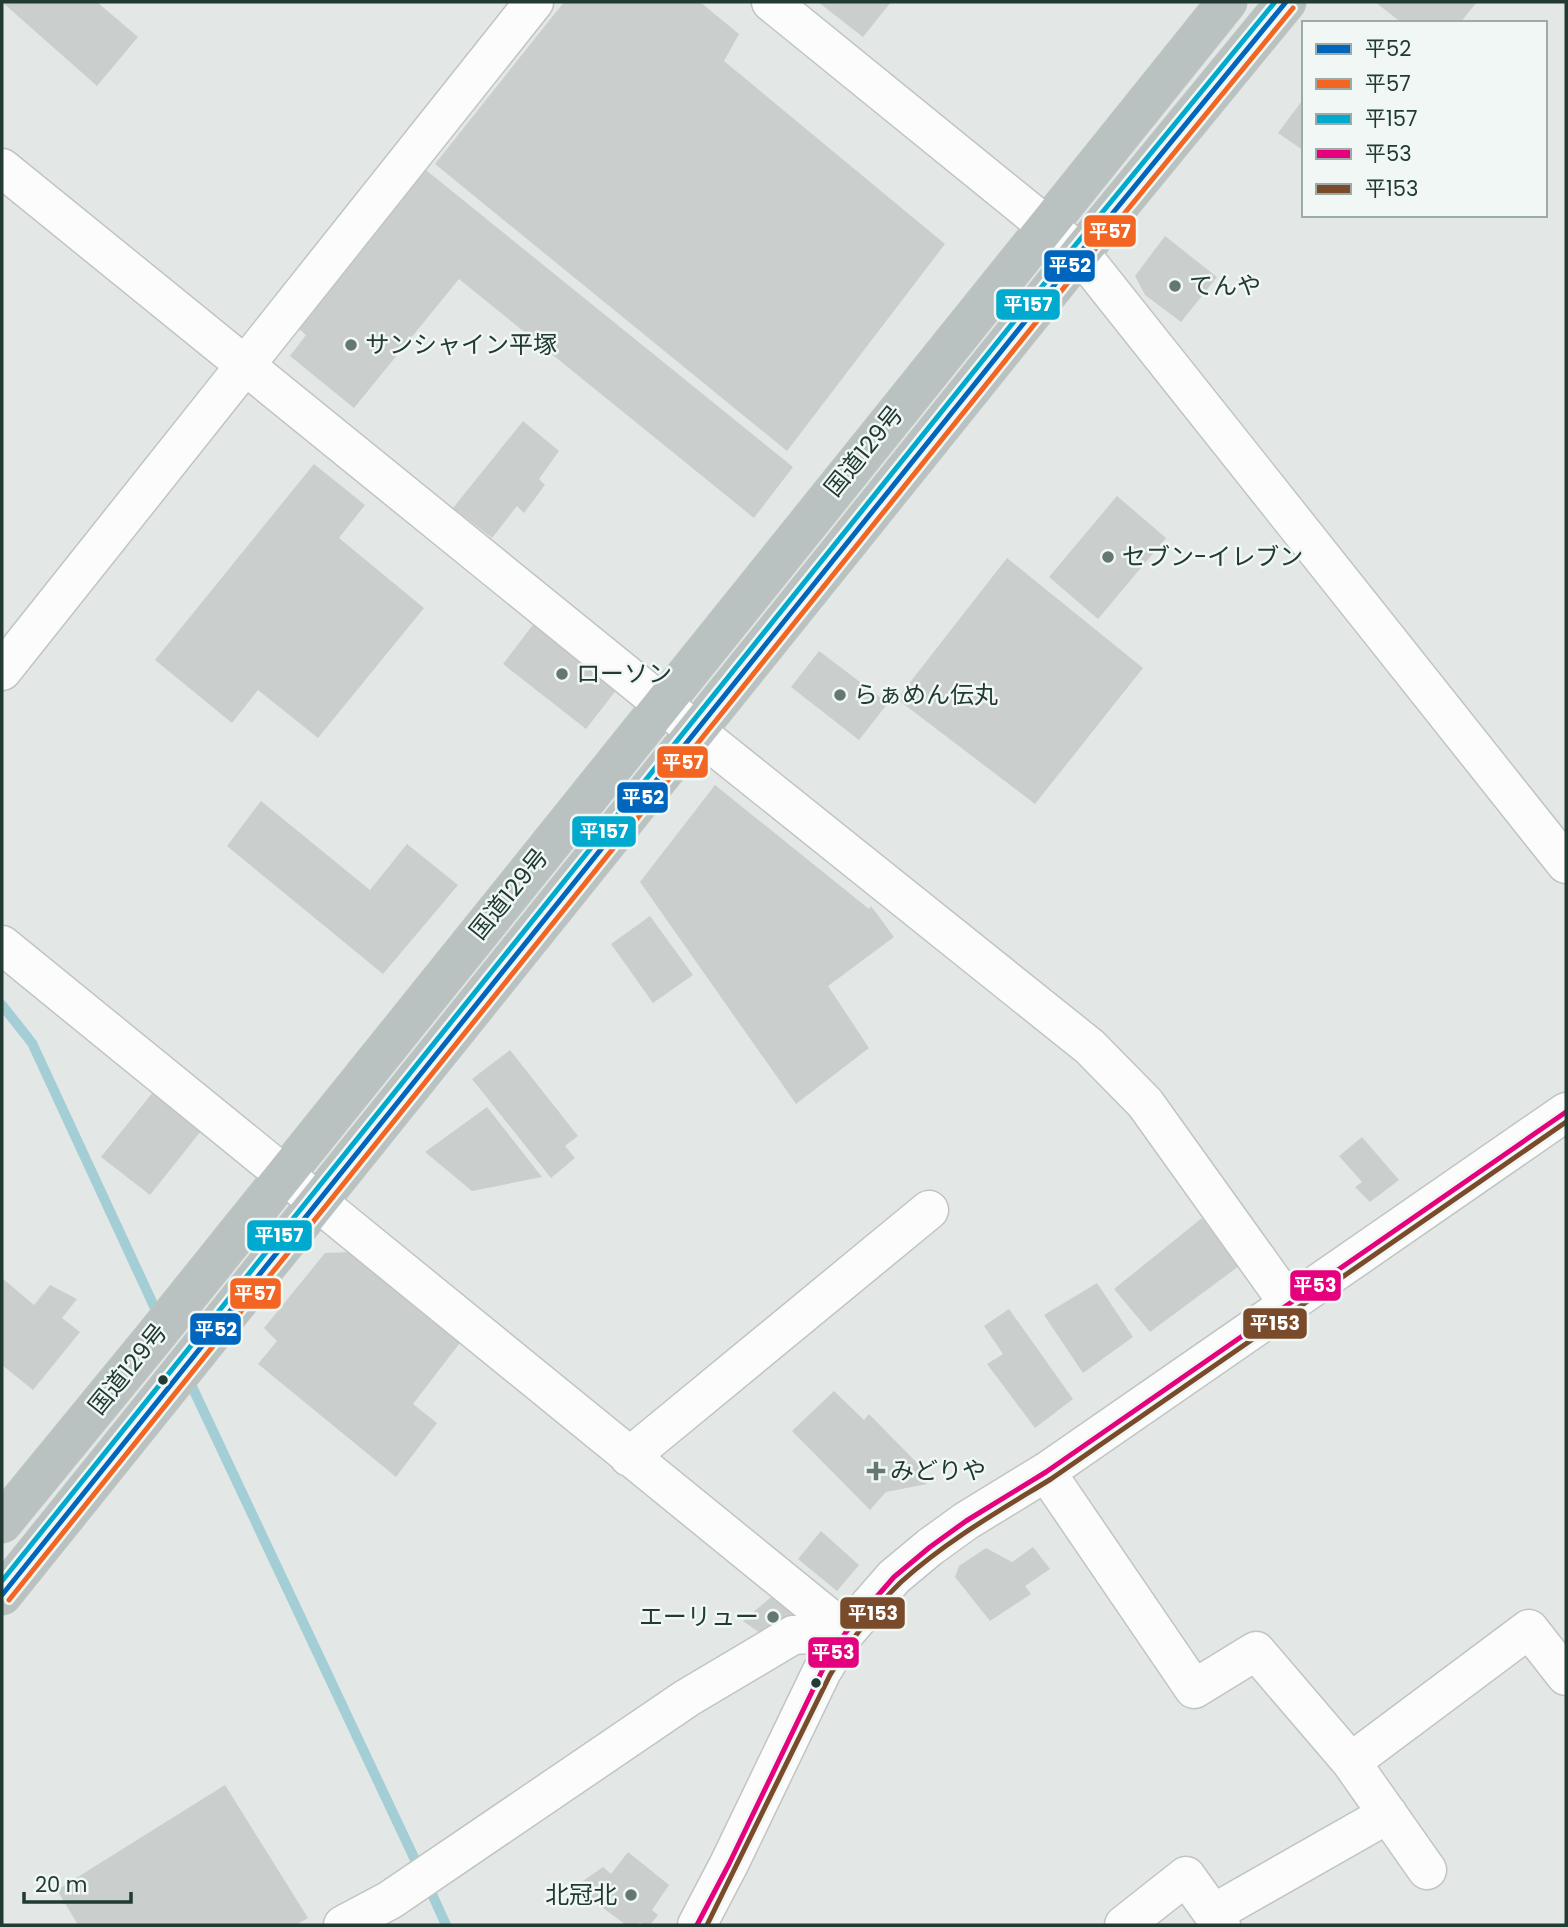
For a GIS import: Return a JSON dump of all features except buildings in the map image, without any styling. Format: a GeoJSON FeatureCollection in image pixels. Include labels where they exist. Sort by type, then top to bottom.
{"type":"FeatureCollection","features":[{"type":"Feature","properties":{"kind":"highway","name":"国道129号"},"geometry":{"type":"LineString","coordinates":[[2,1523],[1227,2]]}},
{"type":"Feature","properties":{"kind":"highway","name":"国道129号"},"geometry":{"type":"LineString","coordinates":[[2,1595],[695,730],[1286,2]]}},
{"type":"Feature","properties":{"kind":"street"},"geometry":{"type":"LineString","coordinates":[[2,671],[534,2]]}},
{"type":"Feature","properties":{"kind":"street"},"geometry":{"type":"LineString","coordinates":[[771,2],[1080,253],[1566,864]]}},
{"type":"Feature","properties":{"kind":"street"},"geometry":{"type":"LineString","coordinates":[[2,168],[662,704],[1090,1047],[1145,1103],[1289,1304]]}},
{"type":"Feature","properties":{"kind":"street"},"geometry":{"type":"LineString","coordinates":[[2,944],[846,1632]]}},
{"type":"Feature","properties":{"kind":"street"},"geometry":{"type":"LineString","coordinates":[[696,1925],[729,1864],[822,1671],[846,1632],[894,1577],[966,1521],[1046,1472],[1289,1304],[1562,1124]]}},
{"type":"Feature","properties":{"kind":"street"},"geometry":{"type":"LineString","coordinates":[[629,1457],[929,1210]]}},
{"type":"Feature","properties":{"kind":"street"},"geometry":{"type":"LineString","coordinates":[[1046,1472],[1194,1689],[1256,1651],[1351,1762],[1427,1870]]}},
{"type":"Feature","properties":{"kind":"street"},"geometry":{"type":"LineString","coordinates":[[1351,1762],[1529,1629],[1566,1676]]}},
{"type":"Feature","properties":{"kind":"street"},"geometry":{"type":"LineString","coordinates":[[343,1925],[390,1900],[687,1698],[793,1635],[846,1632]]}},
{"type":"Feature","properties":{"kind":"street"},"geometry":{"type":"LineString","coordinates":[[1124,1925],[1186,1876],[1218,1919],[1388,1814]]}},
{"type":"Feature","properties":{"kind":"waterway"},"geometry":{"type":"LineString","coordinates":[[2,1005],[32,1043],[159,1317]]}},
{"type":"Feature","properties":{"kind":"waterway"},"geometry":{"type":"LineString","coordinates":[[187,1376],[417,1864]]}},
{"type":"Feature","properties":{"kind":"waterway"},"geometry":{"type":"LineString","coordinates":[[432,1894],[446,1925]]}},
{"type":"Feature","properties":{"kind":"transit line","name":"平157"},"geometry":{"type":"LineString","coordinates":[[2,1581],[1073,248],[1275,2]]}},
{"type":"Feature","properties":{"kind":"transit line","name":"平52"},"geometry":{"type":"LineString","coordinates":[[2,1595],[1080,253],[1286,2]]}},
{"type":"Feature","properties":{"kind":"transit line","name":"平57"},"geometry":{"type":"LineString","coordinates":[[9,1600],[1087,259],[1293,8]]}},
{"type":"Feature","properties":{"kind":"transit line","name":"平53"},"geometry":{"type":"LineString","coordinates":[[697,1925],[822,1671],[846,1632],[894,1577],[966,1521],[1046,1472],[1566,1112]]}},
{"type":"Feature","properties":{"kind":"transit line","name":"平153"},"geometry":{"type":"LineString","coordinates":[[707,1925],[830,1675],[862,1626],[901,1582],[955,1540],[1051,1479],[1566,1122]]}},
{"type":"Feature","properties":{"kind":"place","name":"てんや"},"geometry":{"type":"Point","coordinates":[1175,286]}},
{"type":"Feature","properties":{"kind":"place","name":"サンシャイン平塚"},"geometry":{"type":"Point","coordinates":[351,345]}},
{"type":"Feature","properties":{"kind":"place","name":"セブン-イレブン"},"geometry":{"type":"Point","coordinates":[1108,557]}},
{"type":"Feature","properties":{"kind":"place","name":"ローソン"},"geometry":{"type":"Point","coordinates":[562,674]}},
{"type":"Feature","properties":{"kind":"place","name":"らぁめん伝丸"},"geometry":{"type":"Point","coordinates":[840,695]}},
{"type":"Feature","properties":{"kind":"place","name":"みどりや"},"geometry":{"type":"Point","coordinates":[876,1471]}},
{"type":"Feature","properties":{"kind":"place","name":"エーリュー"},"geometry":{"type":"Point","coordinates":[773,1617]}},
{"type":"Feature","properties":{"kind":"place","name":"北冠北"},"geometry":{"type":"Point","coordinates":[631,1895]}}]}
